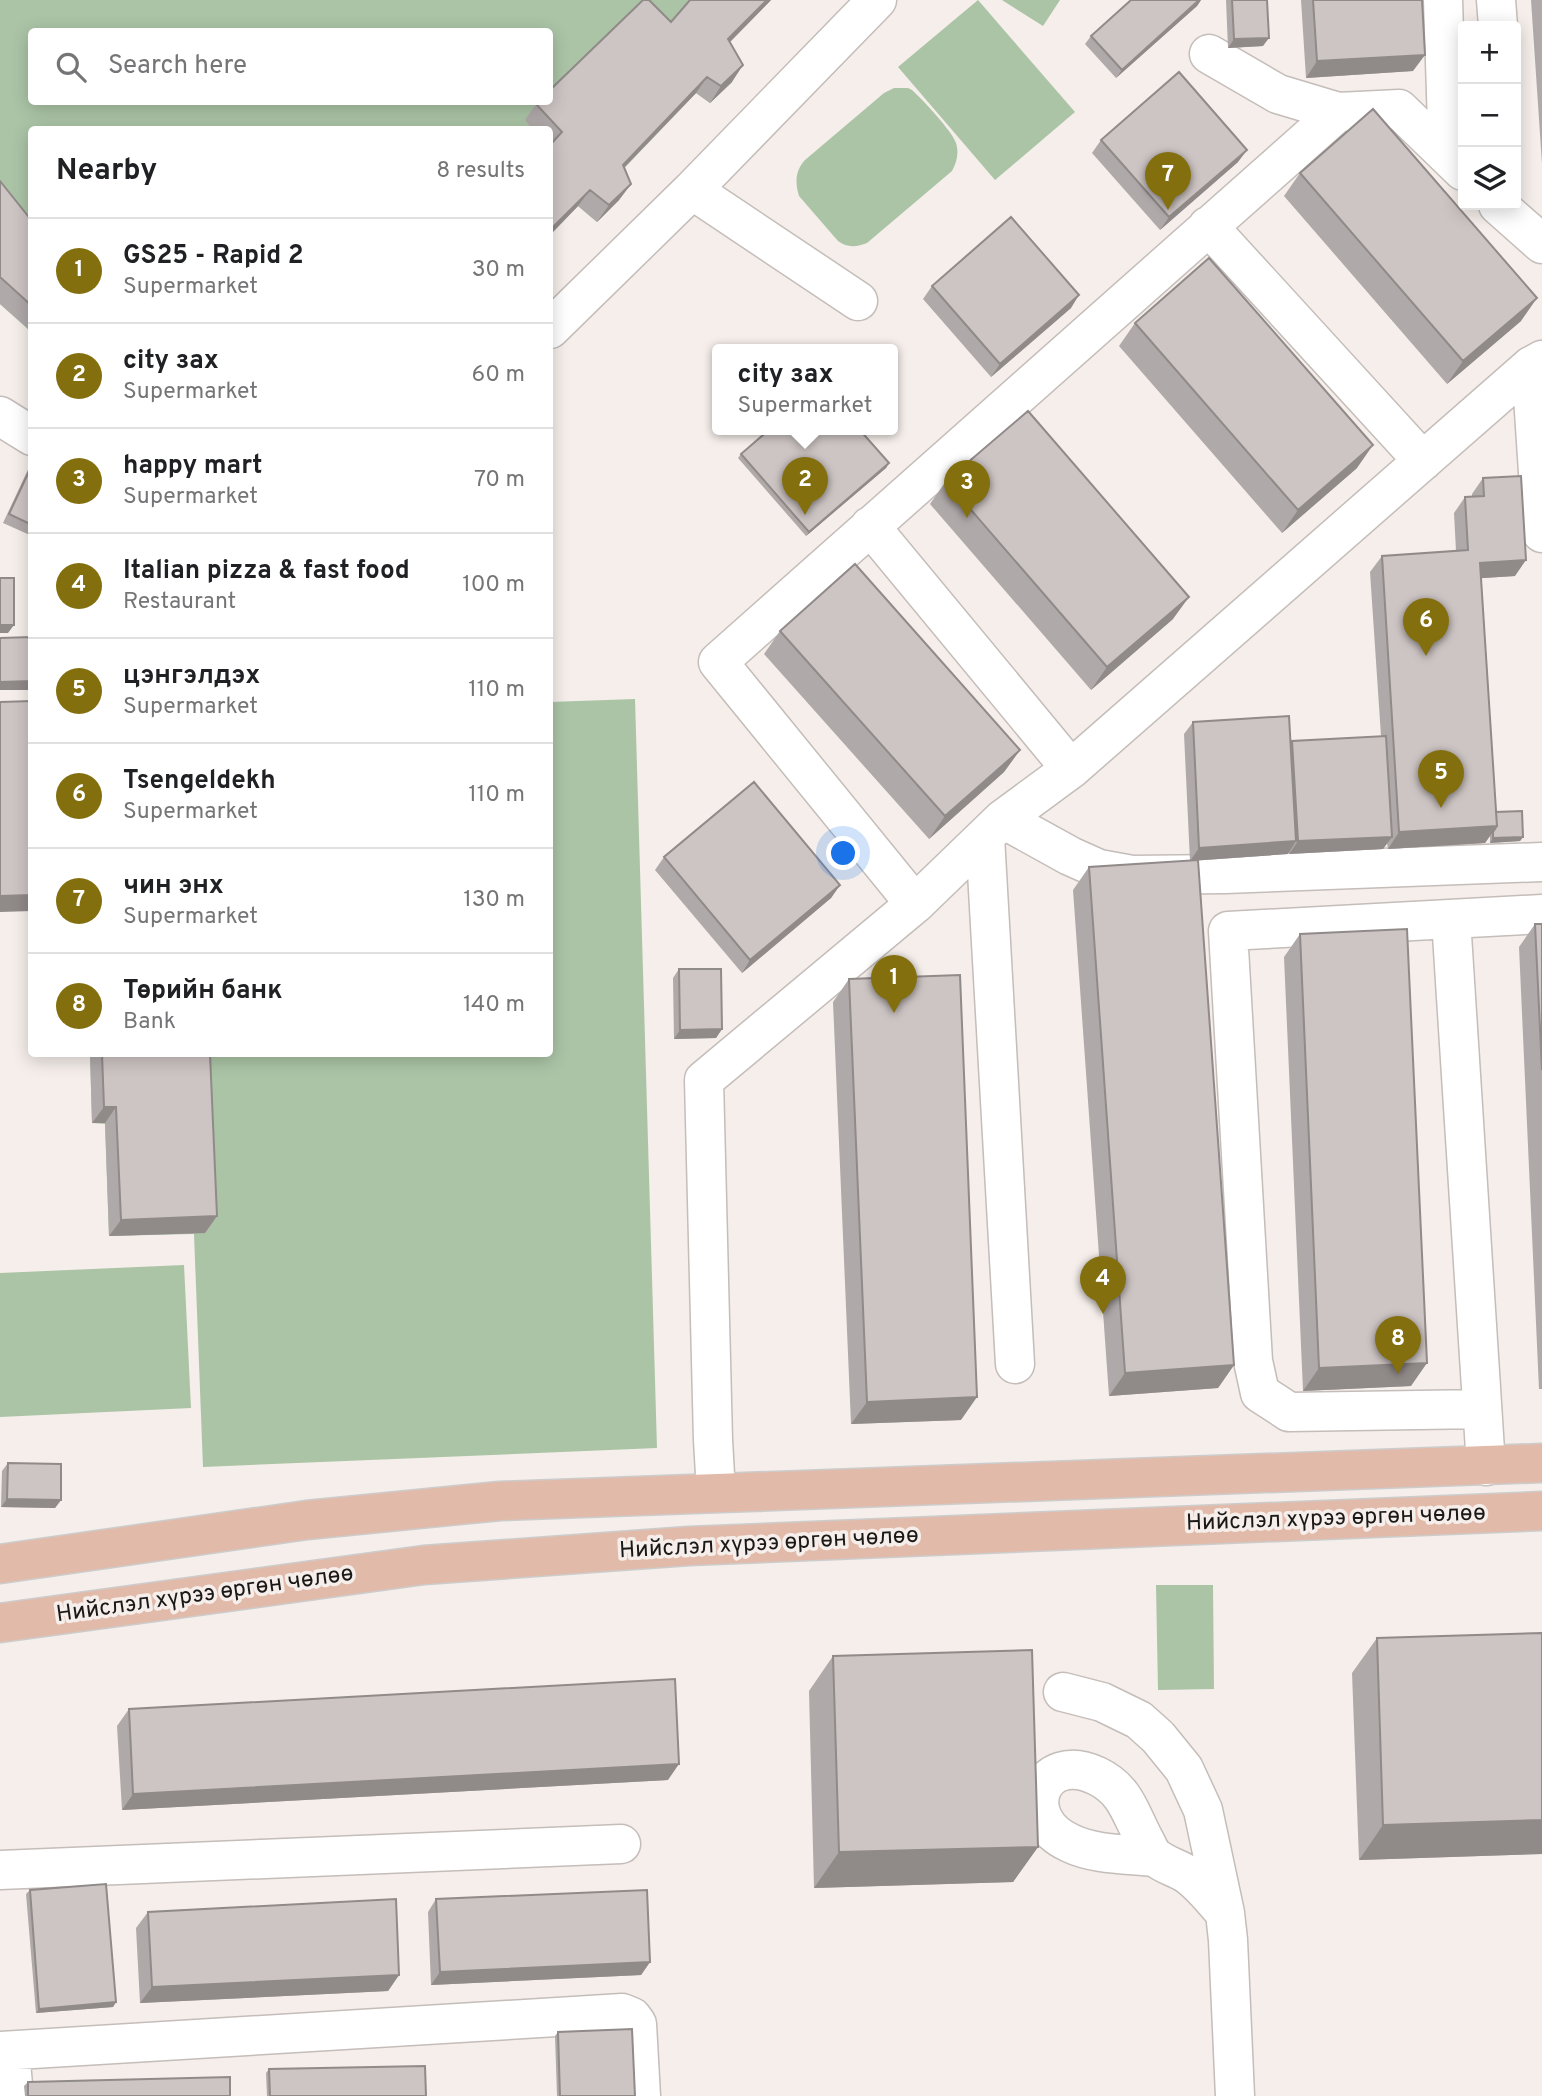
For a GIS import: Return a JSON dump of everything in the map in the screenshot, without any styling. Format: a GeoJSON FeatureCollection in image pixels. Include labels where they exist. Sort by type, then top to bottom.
{"type":"FeatureCollection","features":[{"type":"Feature","properties":{"kind":"main road","name":"Нийслэл хүрээ өргөн чөлөө"},"geometry":{"type":"LineString","coordinates":[[0,1564],[307,1520],[500,1501],[1542,1463]]}},
{"type":"Feature","properties":{"kind":"main road","name":"Нийслэл хүрээ өргөн чөлөө"},"geometry":{"type":"LineString","coordinates":[[0,1623],[424,1565],[689,1546],[1542,1511]]}},
{"type":"Feature","properties":{"kind":"main road"},"geometry":{"type":"LineString","coordinates":[[363,1514],[370,1573]]}},
{"type":"Feature","properties":{"kind":"street"},"geometry":{"type":"LineString","coordinates":[[553,326],[692,190],[877,0]]}},
{"type":"Feature","properties":{"kind":"street"},"geometry":{"type":"LineString","coordinates":[[1443,0],[1456,163]]}},
{"type":"Feature","properties":{"kind":"street"},"geometry":{"type":"LineString","coordinates":[[1496,0],[1498,21]]}},
{"type":"Feature","properties":{"kind":"street"},"geometry":{"type":"LineString","coordinates":[[1209,54],[1278,94],[1338,112],[1399,109],[1456,163]]}},
{"type":"Feature","properties":{"kind":"street"},"geometry":{"type":"LineString","coordinates":[[915,904],[718,662],[1338,112]]}},
{"type":"Feature","properties":{"kind":"street"},"geometry":{"type":"LineString","coordinates":[[692,190],[858,301]]}},
{"type":"Feature","properties":{"kind":"street"},"geometry":{"type":"LineString","coordinates":[[1507,210],[1542,244]]}},
{"type":"Feature","properties":{"kind":"street"},"geometry":{"type":"LineString","coordinates":[[1208,226],[1423,461]]}},
{"type":"Feature","properties":{"kind":"street"},"geometry":{"type":"LineString","coordinates":[[716,1492],[704,1080],[915,904],[994,828],[1071,769],[1537,363]]}},
{"type":"Feature","properties":{"kind":"street"},"geometry":{"type":"LineString","coordinates":[[1537,363],[1542,533]]}},
{"type":"Feature","properties":{"kind":"street"},"geometry":{"type":"LineString","coordinates":[[0,416],[28,434]]}},
{"type":"Feature","properties":{"kind":"street"},"geometry":{"type":"LineString","coordinates":[[870,526],[1071,769]]}},
{"type":"Feature","properties":{"kind":"street"},"geometry":{"type":"LineString","coordinates":[[994,828],[1099,869],[1132,875],[1542,862]]}},
{"type":"Feature","properties":{"kind":"street"},"geometry":{"type":"LineString","coordinates":[[994,828],[1015,1364]]}},
{"type":"Feature","properties":{"kind":"street"},"geometry":{"type":"LineString","coordinates":[[1482,1409],[1289,1412],[1260,1393],[1253,1361],[1228,931],[1542,914]]}},
{"type":"Feature","properties":{"kind":"street"},"geometry":{"type":"LineString","coordinates":[[1451,919],[1486,1466]]}},
{"type":"Feature","properties":{"kind":"street"},"geometry":{"type":"LineString","coordinates":[[1063,1692],[1102,1702],[1139,1720],[1158,1737],[1184,1769],[1203,1810],[1225,1913],[1235,2096]]}},
{"type":"Feature","properties":{"kind":"street"},"geometry":{"type":"LineString","coordinates":[[0,1870],[621,1844]]}},
{"type":"Feature","properties":{"kind":"street"},"geometry":{"type":"LineString","coordinates":[[1154,1857],[1188,1874],[1225,1913]]}},
{"type":"Feature","properties":{"kind":"street"},"geometry":{"type":"LineString","coordinates":[[14,2096],[5,2051],[622,2012],[632,2017],[637,2025],[641,2096]]}},
{"type":"Feature","properties":{"kind":"green space"},"geometry":{"type":"Polygon","coordinates":[[[0,0],[771,0],[717,55],[732,82],[710,103],[696,93],[612,181],[619,200],[597,222],[578,206],[553,232],[553,126],[28,126],[28,329],[0,304],[0,0]]]}},
{"type":"Feature","properties":{"kind":"green space"},"geometry":{"type":"Polygon","coordinates":[[[978,0],[1075,112],[995,180],[898,67],[978,0]]]}},
{"type":"Feature","properties":{"kind":"green space"},"geometry":{"type":"Polygon","coordinates":[[[1002,0],[1060,0],[1043,26],[1002,0]]]}},
{"type":"Feature","properties":{"kind":"green space"},"geometry":{"type":"Polygon","coordinates":[[[894,88],[912,90],[937,116],[956,143],[956,161],[952,171],[867,243],[848,246],[838,241],[799,196],[798,173],[805,160],[884,93],[894,88]]]}},
{"type":"Feature","properties":{"kind":"green space"},"geometry":{"type":"Polygon","coordinates":[[[635,699],[657,1448],[203,1467],[194,1234],[109,1236],[105,1124],[92,1123],[90,1057],[553,1057],[553,702],[635,699]]]}},
{"type":"Feature","properties":{"kind":"green space"},"geometry":{"type":"Polygon","coordinates":[[[184,1265],[191,1408],[0,1417],[0,1273],[184,1265]]]}},
{"type":"Feature","properties":{"kind":"green space"},"geometry":{"type":"Polygon","coordinates":[[[1156,1585],[1213,1585],[1214,1689],[1158,1690],[1156,1585]]]}},
{"type":"Feature","properties":{"kind":"building"},"geometry":{"type":"Polygon","coordinates":[[[643,0],[649,0],[671,22],[690,0],[767,0],[728,39],[743,65],[721,86],[707,77],[623,165],[631,184],[609,205],[590,190],[553,227],[553,142],[562,132],[537,105],[553,105],[553,87],[643,0]]]}},
{"type":"Feature","properties":{"kind":"building"},"geometry":{"type":"Polygon","coordinates":[[[1131,0],[1199,0],[1122,70],[1091,36],[1131,0]]]}},
{"type":"Feature","properties":{"kind":"building"},"geometry":{"type":"Polygon","coordinates":[[[1232,0],[1267,0],[1269,38],[1234,39],[1232,0]]]}},
{"type":"Feature","properties":{"kind":"building"},"geometry":{"type":"Polygon","coordinates":[[[1313,0],[1422,0],[1425,55],[1317,61],[1313,0]]]}},
{"type":"Feature","properties":{"kind":"building"},"geometry":{"type":"Polygon","coordinates":[[[1179,72],[1247,150],[1169,217],[1101,140],[1179,72]]]}},
{"type":"Feature","properties":{"kind":"building"},"geometry":{"type":"Polygon","coordinates":[[[1373,109],[1537,298],[1463,361],[1300,173],[1373,109]]]}},
{"type":"Feature","properties":{"kind":"building"},"geometry":{"type":"Polygon","coordinates":[[[0,181],[28,216],[28,302],[0,277],[0,181]]]}},
{"type":"Feature","properties":{"kind":"building"},"geometry":{"type":"Polygon","coordinates":[[[1011,217],[1079,295],[1000,364],[932,286],[1011,217]]]}},
{"type":"Feature","properties":{"kind":"building"},"geometry":{"type":"Polygon","coordinates":[[[1209,258],[1373,445],[1298,510],[1135,323],[1209,258]]]}},
{"type":"Feature","properties":{"kind":"building"},"geometry":{"type":"Polygon","coordinates":[[[1028,411],[1189,597],[1107,667],[946,481],[1028,411]]]}},
{"type":"Feature","properties":{"kind":"building"},"geometry":{"type":"Polygon","coordinates":[[[763,435],[864,435],[889,463],[809,532],[741,454],[763,435]]]}},
{"type":"Feature","properties":{"kind":"building"},"geometry":{"type":"Polygon","coordinates":[[[28,474],[28,523],[9,514],[28,474]]]}},
{"type":"Feature","properties":{"kind":"building"},"geometry":{"type":"Polygon","coordinates":[[[1521,476],[1526,560],[1480,563],[1497,826],[1399,832],[1382,556],[1468,550],[1465,497],[1484,496],[1483,478],[1521,476]]]}},
{"type":"Feature","properties":{"kind":"building"},"geometry":{"type":"Polygon","coordinates":[[[855,564],[1020,750],[945,816],[780,631],[855,564]]]}},
{"type":"Feature","properties":{"kind":"building"},"geometry":{"type":"Polygon","coordinates":[[[0,578],[14,578],[14,625],[0,625],[0,578]]]}},
{"type":"Feature","properties":{"kind":"building"},"geometry":{"type":"Polygon","coordinates":[[[28,637],[28,681],[0,682],[0,638],[28,637]]]}},
{"type":"Feature","properties":{"kind":"building"},"geometry":{"type":"Polygon","coordinates":[[[28,701],[28,895],[0,896],[0,702],[28,701]]]}},
{"type":"Feature","properties":{"kind":"building"},"geometry":{"type":"Polygon","coordinates":[[[1289,716],[1296,841],[1199,848],[1193,722],[1289,716]]]}},
{"type":"Feature","properties":{"kind":"building"},"geometry":{"type":"Polygon","coordinates":[[[1386,736],[1392,837],[1298,841],[1292,741],[1386,736]]]}},
{"type":"Feature","properties":{"kind":"building"},"geometry":{"type":"Polygon","coordinates":[[[754,782],[840,885],[750,960],[664,857],[754,782]]]}},
{"type":"Feature","properties":{"kind":"building"},"geometry":{"type":"Polygon","coordinates":[[[1522,811],[1523,837],[1493,838],[1497,826],[1496,812],[1522,811]]]}},
{"type":"Feature","properties":{"kind":"building"},"geometry":{"type":"Polygon","coordinates":[[[1198,860],[1234,1365],[1125,1373],[1089,867],[1198,860]]]}},
{"type":"Feature","properties":{"kind":"building"},"geometry":{"type":"Polygon","coordinates":[[[1535,924],[1542,924],[1542,1070],[1535,924]]]}},
{"type":"Feature","properties":{"kind":"building"},"geometry":{"type":"Polygon","coordinates":[[[1407,929],[1427,1363],[1319,1368],[1300,934],[1407,929]]]}},
{"type":"Feature","properties":{"kind":"building"},"geometry":{"type":"Polygon","coordinates":[[[679,969],[721,969],[722,1029],[680,1030],[679,969]]]}},
{"type":"Feature","properties":{"kind":"building"},"geometry":{"type":"Polygon","coordinates":[[[960,975],[977,1397],[867,1402],[849,979],[960,975]]]}},
{"type":"Feature","properties":{"kind":"building"},"geometry":{"type":"Polygon","coordinates":[[[102,1057],[210,1057],[217,1216],[121,1220],[116,1107],[104,1107],[102,1057]]]}},
{"type":"Feature","properties":{"kind":"building"},"geometry":{"type":"Polygon","coordinates":[[[8,1463],[61,1464],[61,1500],[7,1499],[8,1463]]]}},
{"type":"Feature","properties":{"kind":"building"},"geometry":{"type":"Polygon","coordinates":[[[1542,1633],[1542,1820],[1383,1825],[1377,1638],[1542,1633]]]}},
{"type":"Feature","properties":{"kind":"building"},"geometry":{"type":"Polygon","coordinates":[[[1032,1650],[1038,1847],[839,1852],[833,1656],[1032,1650]]]}},
{"type":"Feature","properties":{"kind":"building"},"geometry":{"type":"Polygon","coordinates":[[[675,1679],[679,1764],[133,1794],[129,1709],[675,1679]]]}},
{"type":"Feature","properties":{"kind":"building"},"geometry":{"type":"Polygon","coordinates":[[[106,1884],[116,2002],[39,2009],[30,1890],[106,1884]]]}},
{"type":"Feature","properties":{"kind":"building"},"geometry":{"type":"Polygon","coordinates":[[[647,1890],[650,1962],[440,1972],[436,1899],[647,1890]]]}},
{"type":"Feature","properties":{"kind":"building"},"geometry":{"type":"Polygon","coordinates":[[[396,1899],[399,1975],[152,1987],[148,1912],[396,1899]]]}},
{"type":"Feature","properties":{"kind":"building"},"geometry":{"type":"Polygon","coordinates":[[[632,2029],[635,2096],[560,2096],[558,2032],[632,2029]]]}},
{"type":"Feature","properties":{"kind":"building"},"geometry":{"type":"Polygon","coordinates":[[[425,2066],[426,2096],[270,2096],[269,2069],[425,2066]]]}},
{"type":"Feature","properties":{"kind":"building"},"geometry":{"type":"Polygon","coordinates":[[[230,2077],[230,2096],[28,2096],[28,2082],[230,2077]]]}},
{"type":"Feature","properties":{"kind":"place","name":"чин энх"},"geometry":{"type":"Point","coordinates":[1168,210]}},
{"type":"Feature","properties":{"kind":"place","name":"city зах"},"geometry":{"type":"Point","coordinates":[805,515]}},
{"type":"Feature","properties":{"kind":"place","name":"happy mart"},"geometry":{"type":"Point","coordinates":[967,518]}},
{"type":"Feature","properties":{"kind":"place","name":"Tsengeldekh"},"geometry":{"type":"Point","coordinates":[1426,656]}},
{"type":"Feature","properties":{"kind":"place","name":"цэнгэлдэх"},"geometry":{"type":"Point","coordinates":[1441,808]}},
{"type":"Feature","properties":{"kind":"place","name":"GS25 - Rapid 2"},"geometry":{"type":"Point","coordinates":[894,1013]}},
{"type":"Feature","properties":{"kind":"place","name":"Italian pizza & fast food"},"geometry":{"type":"Point","coordinates":[1103,1314]}},
{"type":"Feature","properties":{"kind":"place","name":"Төрийн банк"},"geometry":{"type":"Point","coordinates":[1398,1374]}}]}
